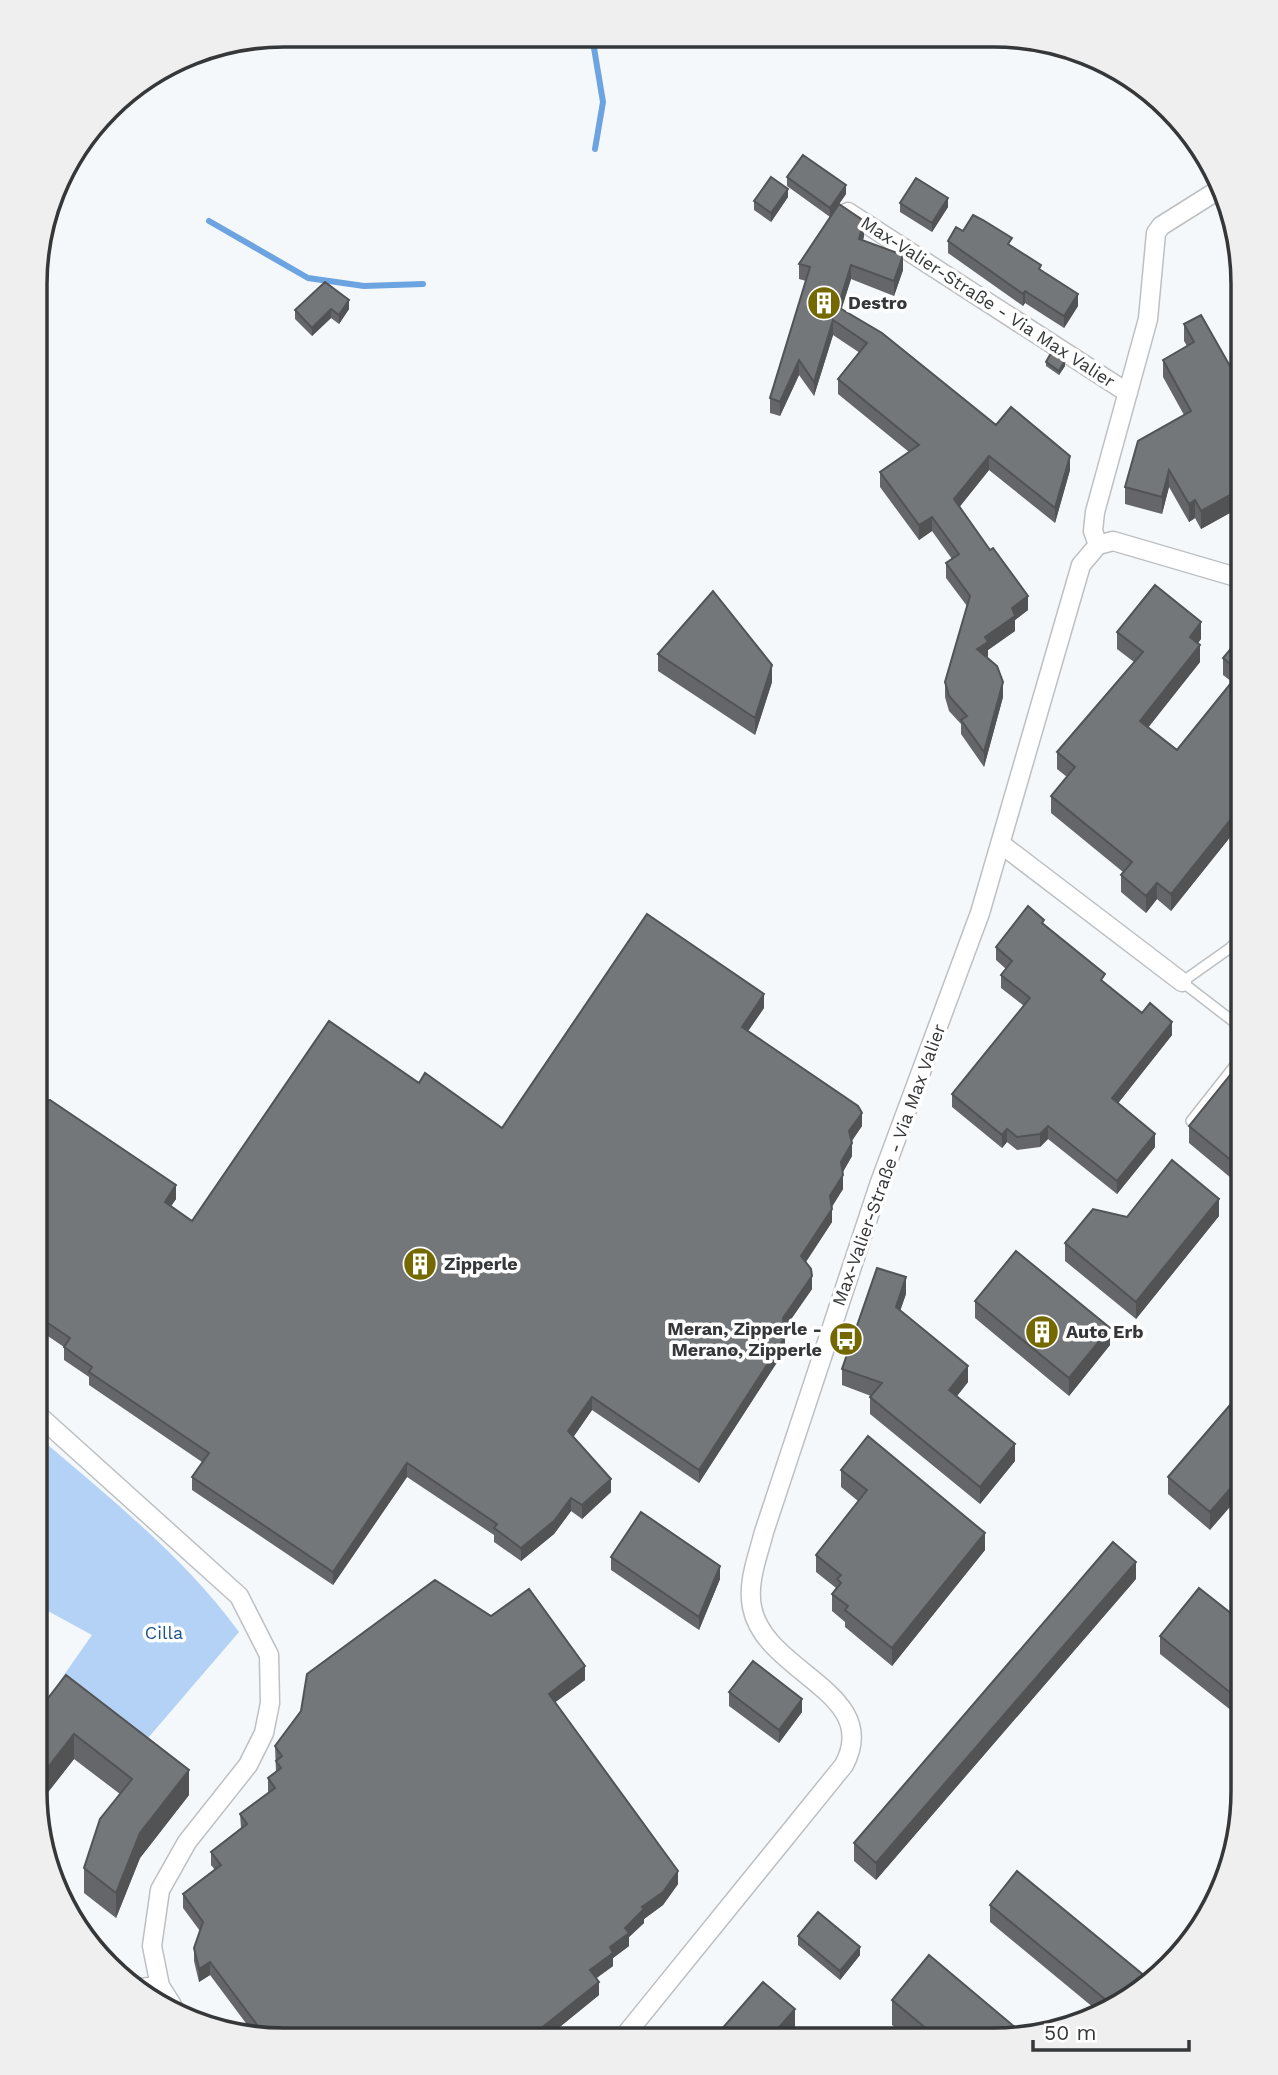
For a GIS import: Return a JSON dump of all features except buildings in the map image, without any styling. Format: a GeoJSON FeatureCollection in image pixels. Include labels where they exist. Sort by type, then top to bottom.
{"type":"FeatureCollection","features":[{"type":"Feature","properties":{"kind":"street","name":"Max-Valier-Straße - Via Max Valier"},"geometry":{"type":"LineString","coordinates":[[631,2028],[844,1765],[852,1751],[854,1735],[846,1710],[775,1651],[759,1629],[751,1606],[751,1584],[764,1532],[879,1185],[980,913],[1081,565],[1098,545],[1093,531],[1095,512],[1148,319],[1156,233],[1161,226],[1213,193]]}},
{"type":"Feature","properties":{"kind":"street","name":"Max-Valier-Straße - Via Max Valier"},"geometry":{"type":"LineString","coordinates":[[848,212],[1128,393]]}},
{"type":"Feature","properties":{"kind":"street"},"geometry":{"type":"LineString","coordinates":[[1098,545],[1113,541],[1231,575]]}},
{"type":"Feature","properties":{"kind":"street"},"geometry":{"type":"LineString","coordinates":[[1001,844],[1182,982]]}},
{"type":"Feature","properties":{"kind":"street"},"geometry":{"type":"LineString","coordinates":[[47,1423],[239,1596],[270,1655],[270,1703],[264,1733],[248,1765],[187,1842],[160,1890],[152,1946],[160,1986],[166,1996]]}},
{"type":"Feature","properties":{"kind":"street"},"geometry":{"type":"LineString","coordinates":[[152,1987],[160,1986]]}},
{"type":"Feature","properties":{"kind":"lane"},"geometry":{"type":"LineString","coordinates":[[1231,947],[1182,982],[1231,1019]]}},
{"type":"Feature","properties":{"kind":"lane"},"geometry":{"type":"LineString","coordinates":[[1191,1121],[1230,1071]]}},
{"type":"Feature","properties":{"kind":"green space","name":"Cilla"},"geometry":{"type":"Polygon","coordinates":[[[47,1444],[169,1552],[194,1577],[239,1632],[142,1745],[59,1682],[92,1635],[47,1611],[47,1444]]]}},
{"type":"Feature","properties":{"kind":"waterway"},"geometry":{"type":"LineString","coordinates":[[594,47],[603,102],[595,149]]}},
{"type":"Feature","properties":{"kind":"waterway"},"geometry":{"type":"LineString","coordinates":[[209,221],[308,278],[364,286],[423,284]]}},
{"type":"Feature","properties":{"kind":"place","name":"Destro"},"geometry":{"type":"Point","coordinates":[824,303]}},
{"type":"Feature","properties":{"kind":"place","name":"Zipperle"},"geometry":{"type":"Point","coordinates":[420,1264]}},
{"type":"Feature","properties":{"kind":"place","name":"Auto Erb"},"geometry":{"type":"Point","coordinates":[1042,1332]}},
{"type":"Feature","properties":{"kind":"place","name":"Meran, Zipperle - Merano, Zipperle"},"geometry":{"type":"Point","coordinates":[846,1339]}}]}
